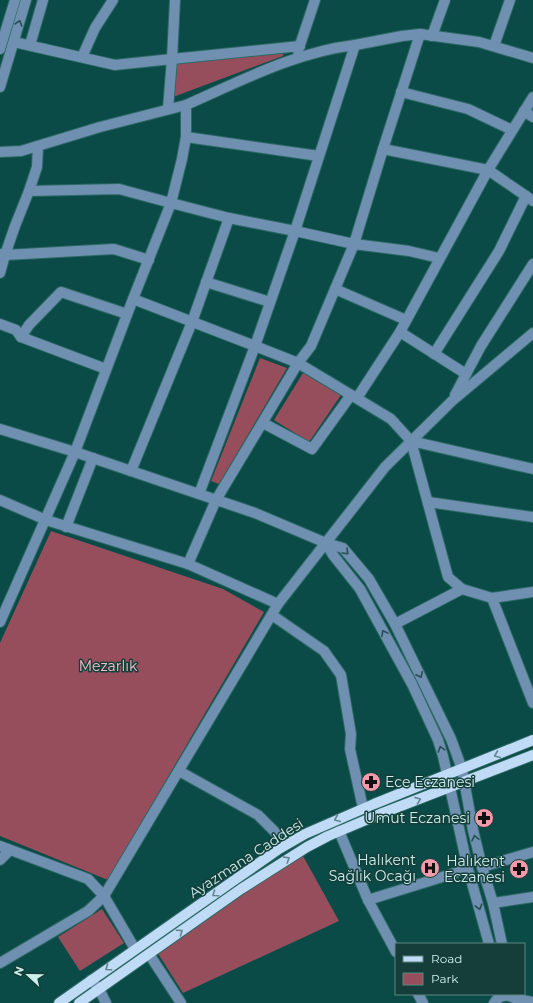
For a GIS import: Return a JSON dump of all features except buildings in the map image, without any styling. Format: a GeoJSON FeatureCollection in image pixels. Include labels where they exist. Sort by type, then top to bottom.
{"type":"FeatureCollection","features":[{"type":"Feature","properties":{"kind":"main road","name":"Ayazmana Caddesi"},"geometry":{"type":"LineString","coordinates":[[59,1003],[280,849],[316,829],[363,808],[533,740]]}},
{"type":"Feature","properties":{"kind":"main road","name":"Ayazmana Caddesi"},"geometry":{"type":"LineString","coordinates":[[79,1003],[282,862],[307,847],[339,831],[380,814],[533,755]]}},
{"type":"Feature","properties":{"kind":"main road"},"geometry":{"type":"LineString","coordinates":[[155,935],[162,945]]}},
{"type":"Feature","properties":{"kind":"street"},"geometry":{"type":"LineString","coordinates":[[0,49],[5,18],[15,0]]}},
{"type":"Feature","properties":{"kind":"street"},"geometry":{"type":"LineString","coordinates":[[0,87],[3,63],[14,42],[26,0]]}},
{"type":"Feature","properties":{"kind":"street"},"geometry":{"type":"LineString","coordinates":[[30,45],[43,0]]}},
{"type":"Feature","properties":{"kind":"street"},"geometry":{"type":"LineString","coordinates":[[82,57],[95,28],[113,0]]}},
{"type":"Feature","properties":{"kind":"street"},"geometry":{"type":"LineString","coordinates":[[168,109],[175,0]]}},
{"type":"Feature","properties":{"kind":"street"},"geometry":{"type":"LineString","coordinates":[[296,59],[316,0]]}},
{"type":"Feature","properties":{"kind":"street"},"geometry":{"type":"LineString","coordinates":[[432,36],[445,0]]}},
{"type":"Feature","properties":{"kind":"street"},"geometry":{"type":"LineString","coordinates":[[494,46],[510,0]]}},
{"type":"Feature","properties":{"kind":"street"},"geometry":{"type":"LineString","coordinates":[[188,564],[216,500],[298,362],[311,346],[354,244],[420,34]]}},
{"type":"Feature","properties":{"kind":"street"},"geometry":{"type":"LineString","coordinates":[[0,152],[21,151],[100,127],[186,105],[277,65],[332,48],[420,34],[479,42],[533,58]]}},
{"type":"Feature","properties":{"kind":"street"},"geometry":{"type":"LineString","coordinates":[[14,42],[115,65],[300,46]]}},
{"type":"Feature","properties":{"kind":"street"},"geometry":{"type":"LineString","coordinates":[[199,494],[255,346],[295,231],[355,45]]}},
{"type":"Feature","properties":{"kind":"street"},"geometry":{"type":"LineString","coordinates":[[401,92],[468,109],[512,130]]}},
{"type":"Feature","properties":{"kind":"street"},"geometry":{"type":"LineString","coordinates":[[263,423],[312,449],[354,396],[400,332],[488,170],[512,130],[528,114],[533,97]]}},
{"type":"Feature","properties":{"kind":"street"},"geometry":{"type":"LineString","coordinates":[[0,622],[75,452],[171,203],[186,137],[186,105]]}},
{"type":"Feature","properties":{"kind":"street"},"geometry":{"type":"LineString","coordinates":[[186,137],[320,156]]}},
{"type":"Feature","properties":{"kind":"street"},"geometry":{"type":"LineString","coordinates":[[0,273],[3,254],[29,191],[37,167],[38,146]]}},
{"type":"Feature","properties":{"kind":"street"},"geometry":{"type":"LineString","coordinates":[[383,149],[488,170],[530,199],[434,354]]}},
{"type":"Feature","properties":{"kind":"street"},"geometry":{"type":"LineString","coordinates":[[29,191],[119,189],[229,218],[354,244],[409,251],[439,258]]}},
{"type":"Feature","properties":{"kind":"street"},"geometry":{"type":"LineString","coordinates":[[131,471],[192,322],[229,218]]}},
{"type":"Feature","properties":{"kind":"street"},"geometry":{"type":"LineString","coordinates":[[3,254],[114,249],[149,260]]}},
{"type":"Feature","properties":{"kind":"street"},"geometry":{"type":"LineString","coordinates":[[452,401],[481,346],[533,264]]}},
{"type":"Feature","properties":{"kind":"street"},"geometry":{"type":"LineString","coordinates":[[206,282],[270,302]]}},
{"type":"Feature","properties":{"kind":"street"},"geometry":{"type":"LineString","coordinates":[[335,289],[406,320]]}},
{"type":"Feature","properties":{"kind":"street"},"geometry":{"type":"LineString","coordinates":[[21,337],[29,325],[61,292],[128,314]]}},
{"type":"Feature","properties":{"kind":"street"},"geometry":{"type":"LineString","coordinates":[[133,299],[298,362],[391,419],[411,441],[448,577],[462,590],[492,598],[533,592]]}},
{"type":"Feature","properties":{"kind":"street"},"geometry":{"type":"LineString","coordinates":[[0,324],[16,330],[21,337],[106,370]]}},
{"type":"Feature","properties":{"kind":"street"},"geometry":{"type":"LineString","coordinates":[[400,332],[466,374]]}},
{"type":"Feature","properties":{"kind":"street"},"geometry":{"type":"LineString","coordinates":[[0,963],[88,911],[104,896],[278,604],[385,467],[452,401],[533,333]]}},
{"type":"Feature","properties":{"kind":"street"},"geometry":{"type":"LineString","coordinates":[[0,429],[75,452],[255,513],[326,543],[343,548],[369,579],[395,624],[451,739],[462,769],[473,830],[493,903],[502,943]]}},
{"type":"Feature","properties":{"kind":"street"},"geometry":{"type":"LineString","coordinates":[[411,441],[533,469]]}},
{"type":"Feature","properties":{"kind":"street"},"geometry":{"type":"LineString","coordinates":[[66,526],[93,458]]}},
{"type":"Feature","properties":{"kind":"street"},"geometry":{"type":"LineString","coordinates":[[0,500],[46,520],[188,564],[278,604]]}},
{"type":"Feature","properties":{"kind":"street"},"geometry":{"type":"LineString","coordinates":[[428,502],[533,517]]}},
{"type":"Feature","properties":{"kind":"street"},"geometry":{"type":"LineString","coordinates":[[326,543],[333,555],[360,589],[412,684],[441,747],[468,869],[489,943]]}},
{"type":"Feature","properties":{"kind":"street"},"geometry":{"type":"LineString","coordinates":[[395,624],[462,590]]}},
{"type":"Feature","properties":{"kind":"street"},"geometry":{"type":"LineString","coordinates":[[492,598],[533,703]]}},
{"type":"Feature","properties":{"kind":"street"},"geometry":{"type":"LineString","coordinates":[[272,615],[324,651],[341,675],[351,734],[350,749],[363,808]]}},
{"type":"Feature","properties":{"kind":"street"},"geometry":{"type":"LineString","coordinates":[[179,771],[258,815],[277,834]]}},
{"type":"Feature","properties":{"kind":"street"},"geometry":{"type":"LineString","coordinates":[[339,831],[368,900],[395,950]]}},
{"type":"Feature","properties":{"kind":"street"},"geometry":{"type":"LineString","coordinates":[[0,846],[88,879],[104,896],[135,949]]}},
{"type":"Feature","properties":{"kind":"street"},"geometry":{"type":"LineString","coordinates":[[0,860],[10,850]]}},
{"type":"Feature","properties":{"kind":"street"},"geometry":{"type":"LineString","coordinates":[[482,867],[533,852]]}},
{"type":"Feature","properties":{"kind":"street"},"geometry":{"type":"LineString","coordinates":[[368,900],[468,869]]}},
{"type":"Feature","properties":{"kind":"street"},"geometry":{"type":"LineString","coordinates":[[493,903],[533,897]]}},
{"type":"Feature","properties":{"kind":"street"},"geometry":{"type":"LineString","coordinates":[[149,954],[181,1003]]}},
{"type":"Feature","properties":{"kind":"street"},"geometry":{"type":"LineString","coordinates":[[91,980],[99,989],[106,1003]]}},
{"type":"Feature","properties":{"kind":"street"},"geometry":{"type":"LineString","coordinates":[[494,999],[505,996],[533,1002]]}},
{"type":"Feature","properties":{"kind":"green space"},"geometry":{"type":"Polygon","coordinates":[[[284,50],[283,56],[173,97],[176,61],[284,50]]]}},
{"type":"Feature","properties":{"kind":"green space"},"geometry":{"type":"Polygon","coordinates":[[[260,358],[287,368],[219,484],[211,481],[260,358]]]}},
{"type":"Feature","properties":{"kind":"green space"},"geometry":{"type":"Polygon","coordinates":[[[303,373],[341,395],[309,442],[274,420],[303,373]]]}},
{"type":"Feature","properties":{"kind":"green space","name":"Mezarlık"},"geometry":{"type":"Polygon","coordinates":[[[51,531],[223,589],[264,612],[108,880],[0,836],[0,643],[51,531]]]}},
{"type":"Feature","properties":{"kind":"green space"},"geometry":{"type":"Polygon","coordinates":[[[303,856],[339,921],[183,993],[157,952],[238,894],[303,856]]]}},
{"type":"Feature","properties":{"kind":"green space"},"geometry":{"type":"Polygon","coordinates":[[[102,909],[124,943],[80,971],[58,937],[102,909]]]}},
{"type":"Feature","properties":{"kind":"place","name":"Ece Eczanesi"},"geometry":{"type":"Point","coordinates":[371,782]}},
{"type":"Feature","properties":{"kind":"place","name":"Umut Eczanesi"},"geometry":{"type":"Point","coordinates":[484,818]}},
{"type":"Feature","properties":{"kind":"place","name":"Halıkent Sağlık Ocağı"},"geometry":{"type":"Point","coordinates":[430,868]}},
{"type":"Feature","properties":{"kind":"place","name":"Halıkent Eczanesi"},"geometry":{"type":"Point","coordinates":[519,869]}}]}
